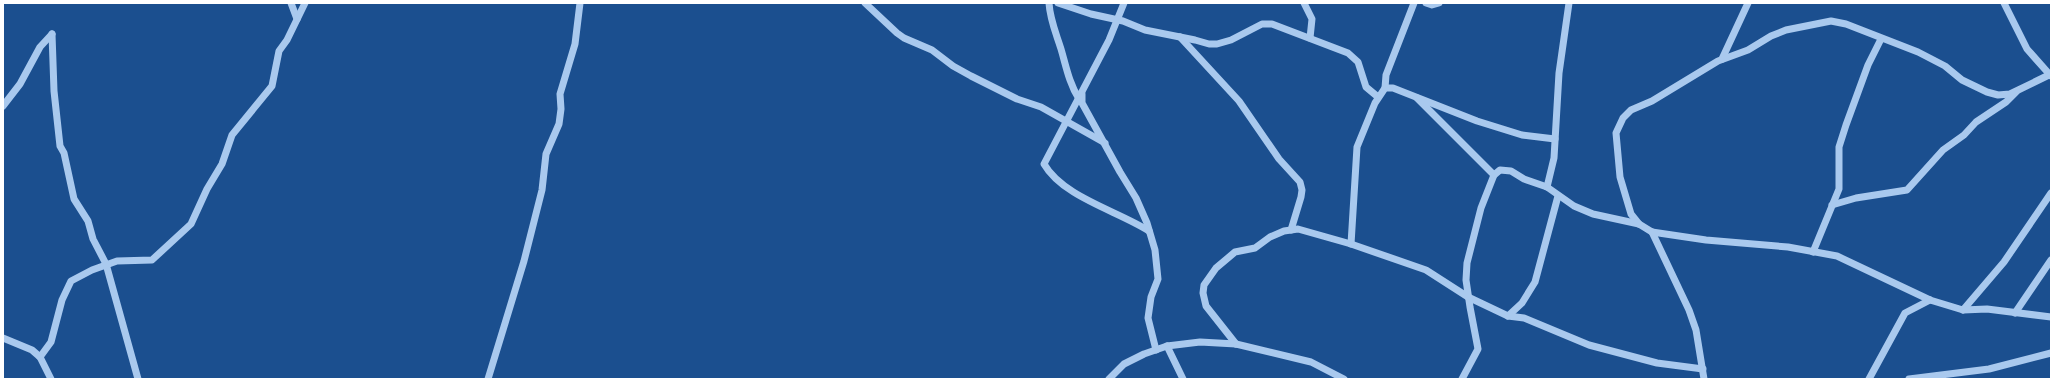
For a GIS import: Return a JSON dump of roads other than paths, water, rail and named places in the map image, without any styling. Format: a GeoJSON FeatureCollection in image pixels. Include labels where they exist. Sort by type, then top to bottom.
{"type":"FeatureCollection","features":[{"type":"Feature","properties":{"kind":"street"},"geometry":{"type":"LineString","coordinates":[[291,3],[297,19]]}},
{"type":"Feature","properties":{"kind":"street"},"geometry":{"type":"LineString","coordinates":[[40,357],[51,342],[62,300],[71,281],[76,276],[106,264],[125,260],[152,260],[191,224],[207,189],[221,168],[232,135],[272,86],[279,52],[288,40],[305,3]]}},
{"type":"Feature","properties":{"kind":"street"},"geometry":{"type":"LineString","coordinates":[[488,379],[524,261],[542,190],[546,154],[558,124],[561,109],[560,94],[575,44],[580,3]]}},
{"type":"Feature","properties":{"kind":"street"},"geometry":{"type":"LineString","coordinates":[[865,3],[904,38],[932,50],[953,66],[971,76],[1017,99],[1041,107],[1067,120],[1105,143]]}},
{"type":"Feature","properties":{"kind":"street"},"geometry":{"type":"LineString","coordinates":[[1049,3],[1055,35],[1072,87],[1081,96],[1082,103],[1136,198],[1150,231],[1155,250],[1158,278],[1152,297],[1148,318],[1156,350]]}},
{"type":"Feature","properties":{"kind":"street"},"geometry":{"type":"LineString","coordinates":[[1058,3],[1118,20],[1145,30],[1217,44],[1231,40],[1262,24],[1272,24],[1348,52],[1355,57],[1366,87],[1378,97]]}},
{"type":"Feature","properties":{"kind":"street"},"geometry":{"type":"LineString","coordinates":[[1124,3],[1118,20],[1081,96],[1044,164],[1048,172],[1080,196],[1104,210],[1120,214],[1150,231]]}},
{"type":"Feature","properties":{"kind":"street"},"geometry":{"type":"LineString","coordinates":[[1304,3],[1312,19],[1310,38]]}},
{"type":"Feature","properties":{"kind":"street"},"geometry":{"type":"LineString","coordinates":[[1351,244],[1357,147],[1378,97],[1385,88],[1386,75],[1414,3]]}},
{"type":"Feature","properties":{"kind":"street"},"geometry":{"type":"LineString","coordinates":[[1426,3],[1432,5],[1439,3]]}},
{"type":"Feature","properties":{"kind":"street"},"geometry":{"type":"LineString","coordinates":[[1547,187],[1554,158],[1559,73],[1569,3]]}},
{"type":"Feature","properties":{"kind":"street"},"geometry":{"type":"LineString","coordinates":[[1722,59],[1748,3]]}},
{"type":"Feature","properties":{"kind":"street"},"geometry":{"type":"LineString","coordinates":[[1639,224],[1631,214],[1620,177],[1616,133],[1623,118],[1631,110],[1652,101],[1722,59],[1748,50],[1771,36],[1786,30],[1831,21],[1846,24],[1881,39],[1918,52],[1945,66],[1962,80],[1987,92],[2006,94],[2051,75],[2027,49],[2004,3]]}},
{"type":"Feature","properties":{"kind":"street"},"geometry":{"type":"LineString","coordinates":[[3,106],[20,84],[40,47],[52,34],[54,91],[60,146],[64,153],[74,199],[88,221],[93,239],[106,264],[138,379]]}},
{"type":"Feature","properties":{"kind":"street"},"geometry":{"type":"LineString","coordinates":[[1180,38],[1239,101],[1279,159],[1300,182],[1302,190],[1301,198],[1291,230]]}},
{"type":"Feature","properties":{"kind":"street"},"geometry":{"type":"LineString","coordinates":[[1813,252],[1840,189],[1839,146],[1868,65],[1881,39]]}},
{"type":"Feature","properties":{"kind":"street"},"geometry":{"type":"LineString","coordinates":[[1385,88],[1393,88],[1414,95],[1477,121],[1522,135],[1555,139]]}},
{"type":"Feature","properties":{"kind":"street"},"geometry":{"type":"LineString","coordinates":[[1832,205],[1856,198],[1907,190],[1939,154],[1964,135],[1976,122],[2006,102],[2018,90]]}},
{"type":"Feature","properties":{"kind":"street"},"geometry":{"type":"LineString","coordinates":[[1414,95],[1494,175]]}},
{"type":"Feature","properties":{"kind":"street"},"geometry":{"type":"LineString","coordinates":[[1462,379],[1478,349],[1468,297],[1467,262],[1481,208],[1494,175],[1500,170],[1511,170],[1524,179],[1547,187],[1574,206],[1594,214],[1639,224],[1652,232],[1706,240],[1788,247],[1836,256],[1930,300],[1963,310],[1987,310],[2051,317]]}},
{"type":"Feature","properties":{"kind":"street"},"geometry":{"type":"LineString","coordinates":[[1963,310],[2004,262],[2051,193]]}},
{"type":"Feature","properties":{"kind":"street"},"geometry":{"type":"LineString","coordinates":[[1508,316],[1522,303],[1535,282],[1558,196]]}},
{"type":"Feature","properties":{"kind":"street"},"geometry":{"type":"LineString","coordinates":[[1236,344],[1206,306],[1203,293],[1204,285],[1216,268],[1234,252],[1255,248],[1270,237],[1284,231],[1298,229],[1351,244],[1426,270],[1468,297],[1508,316],[1524,318],[1566,337],[1634,358],[1657,363],[1703,369]]}},
{"type":"Feature","properties":{"kind":"street"},"geometry":{"type":"LineString","coordinates":[[1652,232],[1689,310],[1696,330],[1704,379]]}},
{"type":"Feature","properties":{"kind":"street"},"geometry":{"type":"LineString","coordinates":[[2015,313],[2051,260]]}},
{"type":"Feature","properties":{"kind":"street"},"geometry":{"type":"LineString","coordinates":[[1869,379],[1905,313],[1930,300]]}},
{"type":"Feature","properties":{"kind":"street"},"geometry":{"type":"LineString","coordinates":[[3,338],[24,345],[40,357],[51,379]]}},
{"type":"Feature","properties":{"kind":"street"},"geometry":{"type":"LineString","coordinates":[[1109,379],[1124,364],[1156,350],[1167,346],[1200,342],[1236,344],[1311,362],[1344,379]]}},
{"type":"Feature","properties":{"kind":"street"},"geometry":{"type":"LineString","coordinates":[[1167,346],[1183,379]]}},
{"type":"Feature","properties":{"kind":"street"},"geometry":{"type":"LineString","coordinates":[[1909,379],[1989,369],[2051,353]]}}]}
